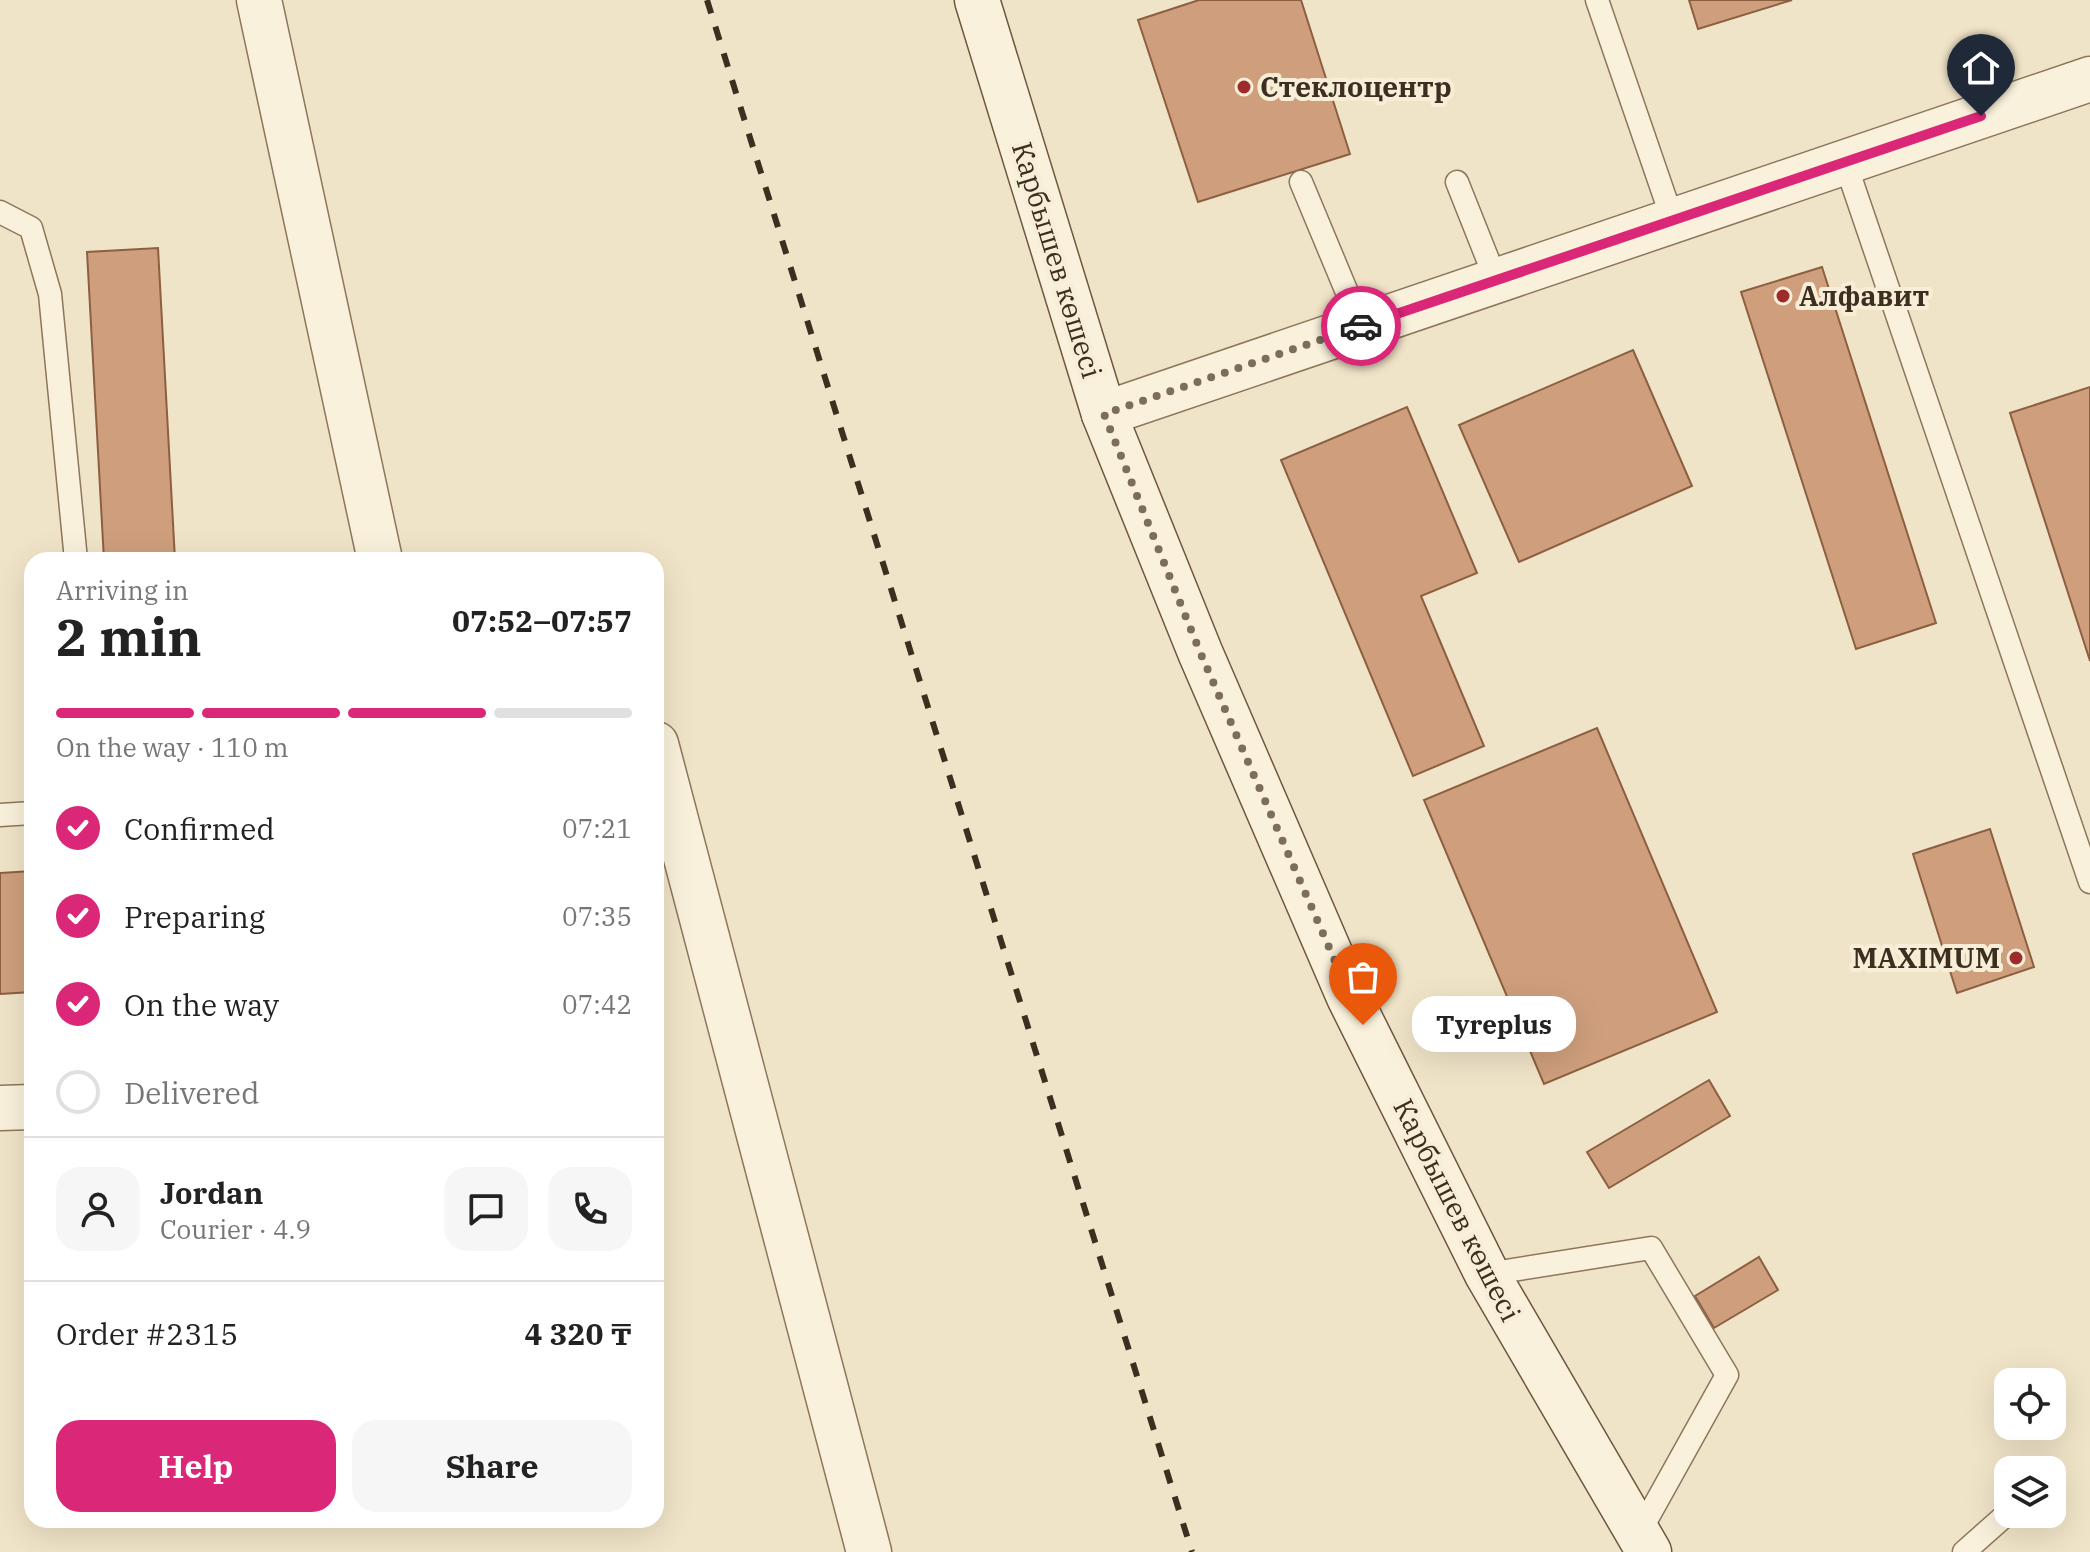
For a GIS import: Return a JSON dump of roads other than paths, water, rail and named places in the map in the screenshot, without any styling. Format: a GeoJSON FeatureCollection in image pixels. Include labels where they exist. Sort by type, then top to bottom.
{"type":"FeatureCollection","features":[{"type":"Feature","properties":{"kind":"street"},"geometry":{"type":"LineString","coordinates":[[259,0],[378,552]]}},
{"type":"Feature","properties":{"kind":"street","name":"Карбышев көшесі"},"geometry":{"type":"LineString","coordinates":[[977,0],[1104,414],[1200,652],[1349,997],[1487,1274],[1643,1544]]}},
{"type":"Feature","properties":{"kind":"street"},"geometry":{"type":"LineString","coordinates":[[1104,414],[2090,79]]}},
{"type":"Feature","properties":{"kind":"street"},"geometry":{"type":"LineString","coordinates":[[664,774],[869,1552]]}},
{"type":"Feature","properties":{"kind":"street"},"geometry":{"type":"LineString","coordinates":[[0,1108],[24,1107]]}},
{"type":"Feature","properties":{"kind":"lane"},"geometry":{"type":"LineString","coordinates":[[1597,0],[1673,221]]}},
{"type":"Feature","properties":{"kind":"lane"},"geometry":{"type":"LineString","coordinates":[[1845,162],[2090,882]]}},
{"type":"Feature","properties":{"kind":"lane"},"geometry":{"type":"LineString","coordinates":[[1301,182],[1361,326]]}},
{"type":"Feature","properties":{"kind":"lane"},"geometry":{"type":"LineString","coordinates":[[1457,182],[1496,280]]}},
{"type":"Feature","properties":{"kind":"lane"},"geometry":{"type":"LineString","coordinates":[[0,212],[31,228],[50,294],[75,552]]}},
{"type":"Feature","properties":{"kind":"lane"},"geometry":{"type":"LineString","coordinates":[[0,815],[24,814]]}},
{"type":"Feature","properties":{"kind":"lane"},"geometry":{"type":"LineString","coordinates":[[1487,1274],[1651,1248],[1727,1375],[1643,1544]]}},
{"type":"Feature","properties":{"kind":"lane"},"geometry":{"type":"LineString","coordinates":[[1964,1552],[1994,1525]]}},
{"type":"Feature","properties":{"kind":"railway"},"geometry":{"type":"LineString","coordinates":[[707,0],[1192,1552]]}},
{"type":"Feature","properties":{"kind":"place","name":"Стеклоцентр"},"geometry":{"type":"Point","coordinates":[1244,87]}},
{"type":"Feature","properties":{"kind":"place","name":"Алфавит"},"geometry":{"type":"Point","coordinates":[1783,296]}},
{"type":"Feature","properties":{"kind":"place","name":"MAXIMUM"},"geometry":{"type":"Point","coordinates":[2016,958]}},
{"type":"Feature","properties":{"kind":"place","name":"Tyreplus"},"geometry":{"type":"Point","coordinates":[1363,1025]}}]}
